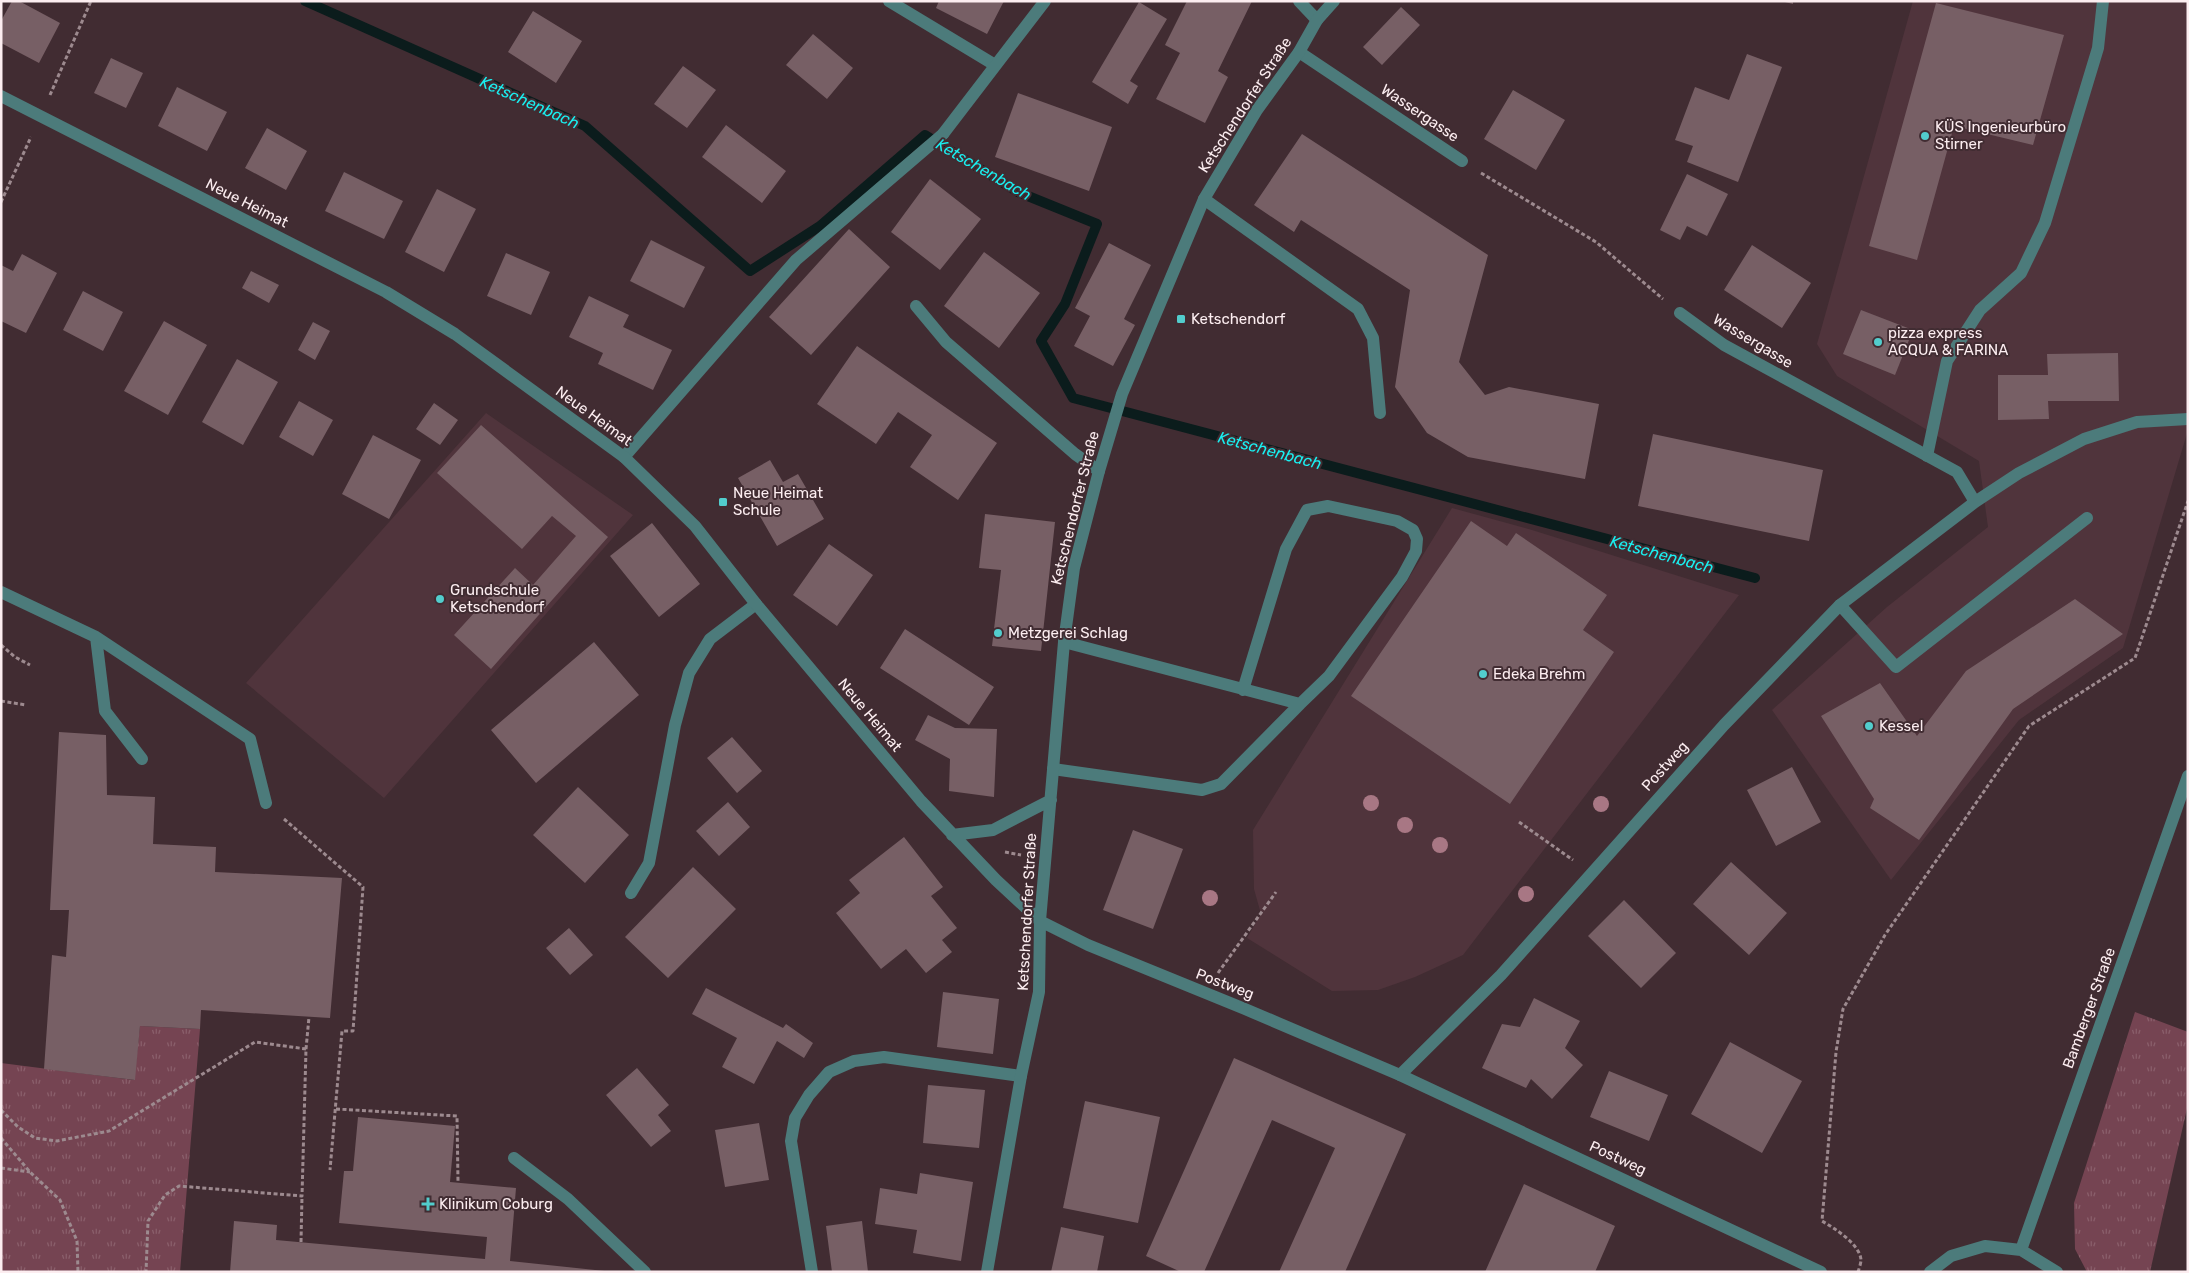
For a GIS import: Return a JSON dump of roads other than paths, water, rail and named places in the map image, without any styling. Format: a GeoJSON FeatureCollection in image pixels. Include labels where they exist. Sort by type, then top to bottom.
{"type":"FeatureCollection","features":[{"type":"Feature","properties":{"kind":"street"},"geometry":{"type":"LineString","coordinates":[[889,1],[995,65]]}},
{"type":"Feature","properties":{"kind":"street"},"geometry":{"type":"LineString","coordinates":[[624,457],[796,260],[943,134],[1045,1]]}},
{"type":"Feature","properties":{"kind":"street"},"geometry":{"type":"LineString","coordinates":[[1299,1],[1317,20]]}},
{"type":"Feature","properties":{"kind":"street","name":"Ketschendorfer Straße"},"geometry":{"type":"LineString","coordinates":[[987,1272],[1039,992],[1040,920],[1064,642],[1074,568],[1099,471],[1122,394],[1204,199],[1257,110],[1299,52],[1317,20],[1334,1]]}},
{"type":"Feature","properties":{"kind":"street"},"geometry":{"type":"LineString","coordinates":[[1928,456],[1947,361],[1980,310],[2021,273],[2045,223],[2098,48],[2102,1]]}},
{"type":"Feature","properties":{"kind":"street","name":"Wassergasse"},"geometry":{"type":"LineString","coordinates":[[1299,52],[1462,161]]}},
{"type":"Feature","properties":{"kind":"street","name":"Neue Heimat"},"geometry":{"type":"LineString","coordinates":[[1,96],[386,292],[455,334],[624,457],[695,526],[756,604],[952,835],[996,880],[1040,920]]}},
{"type":"Feature","properties":{"kind":"street"},"geometry":{"type":"LineString","coordinates":[[1204,199],[1358,309],[1373,338],[1380,413]]}},
{"type":"Feature","properties":{"kind":"street"},"geometry":{"type":"LineString","coordinates":[[916,306],[946,342],[1075,454],[1099,471]]}},
{"type":"Feature","properties":{"kind":"street","name":"Wassergasse"},"geometry":{"type":"LineString","coordinates":[[1680,313],[1724,345],[1956,472],[1976,502]]}},
{"type":"Feature","properties":{"kind":"street"},"geometry":{"type":"LineString","coordinates":[[1976,502],[2019,473],[2084,439],[2137,422],[2188,419]]}},
{"type":"Feature","properties":{"kind":"street","name":"Postweg"},"geometry":{"type":"LineString","coordinates":[[1400,1076],[1501,975],[1724,725],[1840,605],[1976,502]]}},
{"type":"Feature","properties":{"kind":"street"},"geometry":{"type":"LineString","coordinates":[[1053,769],[1202,790],[1221,784],[1329,676],[1402,577],[1416,551],[1417,539],[1413,530],[1397,521],[1328,506],[1306,510],[1286,549],[1244,690]]}},
{"type":"Feature","properties":{"kind":"street"},"geometry":{"type":"LineString","coordinates":[[1840,605],[1896,667],[2087,518]]}},
{"type":"Feature","properties":{"kind":"street"},"geometry":{"type":"LineString","coordinates":[[1,592],[96,637],[250,739],[266,803]]}},
{"type":"Feature","properties":{"kind":"street"},"geometry":{"type":"LineString","coordinates":[[631,893],[649,863],[675,726],[689,673],[710,639],[756,604]]}},
{"type":"Feature","properties":{"kind":"street"},"geometry":{"type":"LineString","coordinates":[[96,637],[104,711],[142,759]]}},
{"type":"Feature","properties":{"kind":"street"},"geometry":{"type":"LineString","coordinates":[[1064,642],[1300,704]]}},
{"type":"Feature","properties":{"kind":"street","name":"Bamberger Straße"},"geometry":{"type":"LineString","coordinates":[[2021,1250],[2188,776]]}},
{"type":"Feature","properties":{"kind":"street"},"geometry":{"type":"LineString","coordinates":[[952,835],[993,830],[1051,800]]}},
{"type":"Feature","properties":{"kind":"street","name":"Postweg"},"geometry":{"type":"LineString","coordinates":[[1040,920],[1088,946],[1245,1009],[1400,1076],[1818,1271]]}},
{"type":"Feature","properties":{"kind":"street"},"geometry":{"type":"LineString","coordinates":[[812,1272],[791,1141],[795,1118],[809,1095],[829,1072],[854,1061],[884,1057],[1022,1076]]}},
{"type":"Feature","properties":{"kind":"street"},"geometry":{"type":"LineString","coordinates":[[514,1158],[568,1199],[645,1272]]}},
{"type":"Feature","properties":{"kind":"street"},"geometry":{"type":"LineString","coordinates":[[1930,1272],[1951,1256],[1985,1246],[2021,1250],[2057,1272]]}},
{"type":"Feature","properties":{"kind":"waterway","name":"Ketschenbach"},"geometry":{"type":"LineString","coordinates":[[305,1],[585,126],[750,271],[820,226],[925,135],[1018,192],[1097,224],[1065,304],[1041,341],[1073,398],[1755,578]]}},
{"type":"Feature","properties":{"kind":"place","name":"KÜS Ingenieurbüro Stirner"},"geometry":{"type":"Point","coordinates":[1925,136]}},
{"type":"Feature","properties":{"kind":"place","name":"Ketschendorf"},"geometry":{"type":"Point","coordinates":[1181,319]}},
{"type":"Feature","properties":{"kind":"place","name":"pizza express ACQUA & FARINA"},"geometry":{"type":"Point","coordinates":[1878,342]}},
{"type":"Feature","properties":{"kind":"place","name":"Neue Heimat Schule"},"geometry":{"type":"Point","coordinates":[723,502]}},
{"type":"Feature","properties":{"kind":"place","name":"Grundschule Ketschendorf"},"geometry":{"type":"Point","coordinates":[440,599]}},
{"type":"Feature","properties":{"kind":"place","name":"Metzgerei Schlag"},"geometry":{"type":"Point","coordinates":[998,633]}},
{"type":"Feature","properties":{"kind":"place","name":"Edeka Brehm"},"geometry":{"type":"Point","coordinates":[1483,674]}},
{"type":"Feature","properties":{"kind":"place","name":"Kessel"},"geometry":{"type":"Point","coordinates":[1869,726]}},
{"type":"Feature","properties":{"kind":"place","name":"Klinikum Coburg"},"geometry":{"type":"Point","coordinates":[428,1204]}}]}
